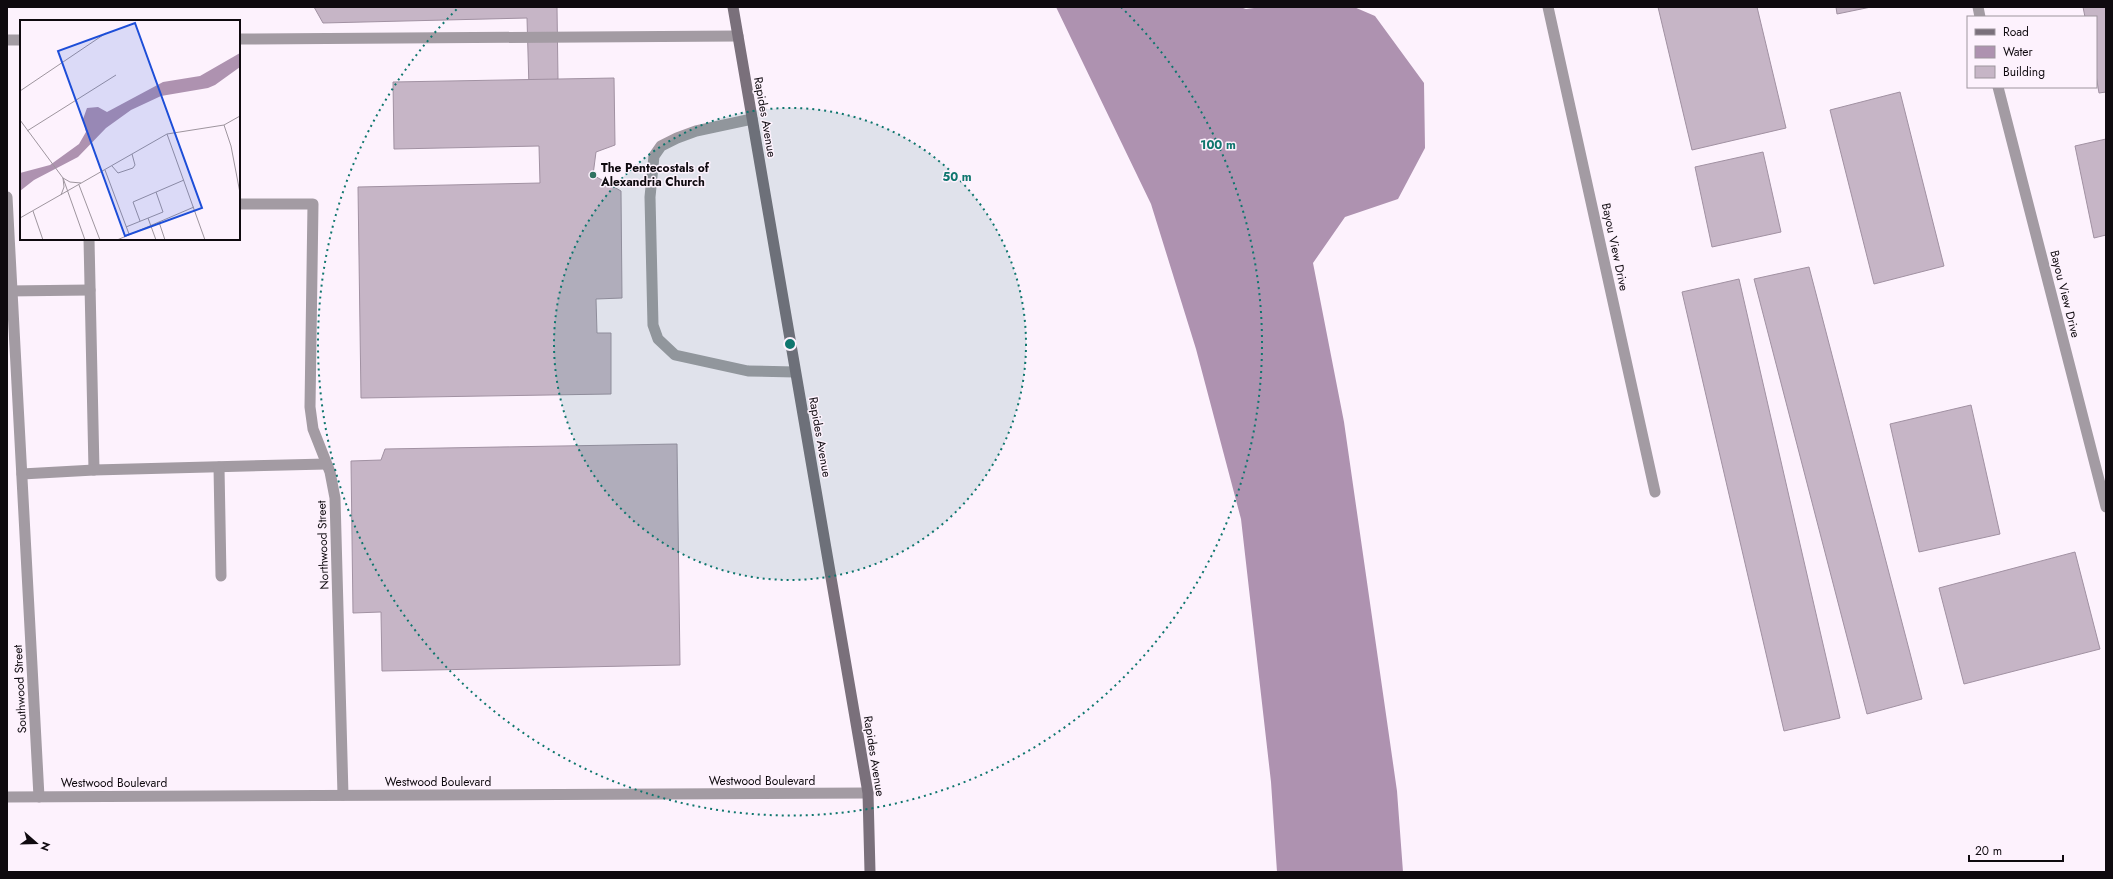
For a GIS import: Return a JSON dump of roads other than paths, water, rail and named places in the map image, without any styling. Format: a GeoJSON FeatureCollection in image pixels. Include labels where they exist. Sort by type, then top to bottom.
{"type":"FeatureCollection","features":[{"type":"Feature","properties":{"kind":"main road","name":"Rapides Avenue"},"geometry":{"type":"LineString","coordinates":[[733,7],[868,793],[870,872]]}},
{"type":"Feature","properties":{"kind":"street","name":"Bayou View Drive"},"geometry":{"type":"LineString","coordinates":[[1548,7],[1655,492]]}},
{"type":"Feature","properties":{"kind":"street"},"geometry":{"type":"LineString","coordinates":[[240,38],[738,36]]}},
{"type":"Feature","properties":{"kind":"street"},"geometry":{"type":"LineString","coordinates":[[7,40],[20,40]]}},
{"type":"Feature","properties":{"kind":"street","name":"Bayou View Drive"},"geometry":{"type":"LineString","coordinates":[[1998,88],[2106,507]]}},
{"type":"Feature","properties":{"kind":"street"},"geometry":{"type":"LineString","coordinates":[[752,118],[677,138],[661,146],[654,156],[650,197],[653,325],[658,339],[675,356],[748,371],[796,372]]}},
{"type":"Feature","properties":{"kind":"street","name":"Southwood Street"},"geometry":{"type":"LineString","coordinates":[[7,197],[12,389],[22,474],[39,797]]}},
{"type":"Feature","properties":{"kind":"street","name":"Northwood Street"},"geometry":{"type":"LineString","coordinates":[[240,204],[313,204],[310,407],[312,429],[326,464],[336,498],[343,795]]}},
{"type":"Feature","properties":{"kind":"street"},"geometry":{"type":"LineString","coordinates":[[89,240],[94,470]]}},
{"type":"Feature","properties":{"kind":"street"},"geometry":{"type":"LineString","coordinates":[[9,291],[90,290]]}},
{"type":"Feature","properties":{"kind":"street"},"geometry":{"type":"LineString","coordinates":[[22,474],[94,470],[326,464]]}},
{"type":"Feature","properties":{"kind":"street"},"geometry":{"type":"LineString","coordinates":[[219,467],[221,576]]}},
{"type":"Feature","properties":{"kind":"street","name":"Westwood Boulevard"},"geometry":{"type":"LineString","coordinates":[[7,797],[868,793]]}},
{"type":"Feature","properties":{"kind":"water"},"geometry":{"type":"Polygon","coordinates":[[[1056,7],[1240,7],[1246,9],[1262,7],[1354,7],[1375,16],[1424,83],[1425,148],[1398,199],[1345,217],[1313,263],[1344,422],[1397,791],[1403,872],[1277,872],[1271,782],[1241,519],[1196,349],[1151,204],[1056,7]]]}},
{"type":"Feature","properties":{"kind":"place","name":"The Pentecostals of Alexandria Church"},"geometry":{"type":"Point","coordinates":[593,175]}}]}
